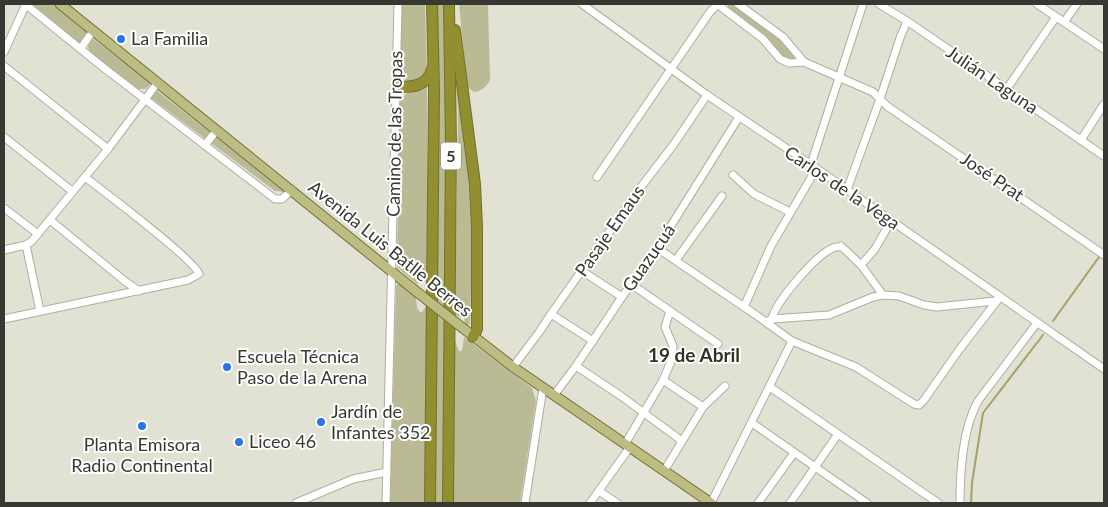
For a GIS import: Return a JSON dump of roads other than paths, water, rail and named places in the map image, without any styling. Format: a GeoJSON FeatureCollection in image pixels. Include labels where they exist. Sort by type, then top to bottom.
{"type":"FeatureCollection","features":[{"type":"Feature","properties":{"kind":"highway","name":"5"},"geometry":{"type":"LineString","coordinates":[[430,503],[432,4]]}},
{"type":"Feature","properties":{"kind":"highway"},"geometry":{"type":"LineString","coordinates":[[450,4],[475,184],[477,328],[473,337]]}},
{"type":"Feature","properties":{"kind":"highway","name":"5"},"geometry":{"type":"LineString","coordinates":[[448,503],[451,146],[450,4]]}},
{"type":"Feature","properties":{"kind":"highway"},"geometry":{"type":"LineString","coordinates":[[397,87],[422,84],[428,79],[433,66]]}},
{"type":"Feature","properties":{"kind":"main road","name":"Avenida Luis Batlle Berres"},"geometry":{"type":"LineString","coordinates":[[60,4],[473,337],[543,388],[711,503]]}},
{"type":"Feature","properties":{"kind":"street"},"geometry":{"type":"LineString","coordinates":[[4,52],[26,4],[275,199],[282,199],[292,190]]}},
{"type":"Feature","properties":{"kind":"street","name":"Camino de las Tropas"},"geometry":{"type":"LineString","coordinates":[[386,503],[398,4]]}},
{"type":"Feature","properties":{"kind":"street","name":"Carlos de la Vega"},"geometry":{"type":"LineString","coordinates":[[582,4],[707,95],[891,221],[997,299],[1037,323],[1104,369]]}},
{"type":"Feature","properties":{"kind":"street"},"geometry":{"type":"LineString","coordinates":[[597,177],[717,4],[763,39],[780,59],[789,63],[804,62]]}},
{"type":"Feature","properties":{"kind":"street"},"geometry":{"type":"LineString","coordinates":[[738,4],[784,37],[804,62]]}},
{"type":"Feature","properties":{"kind":"street"},"geometry":{"type":"LineString","coordinates":[[744,307],[769,251],[812,176],[813,158],[863,4]]}},
{"type":"Feature","properties":{"kind":"street","name":"Julián Laguna"},"geometry":{"type":"LineString","coordinates":[[879,4],[907,21],[1104,156]]}},
{"type":"Feature","properties":{"kind":"street"},"geometry":{"type":"LineString","coordinates":[[1037,4],[1104,49]]}},
{"type":"Feature","properties":{"kind":"street"},"geometry":{"type":"LineString","coordinates":[[1064,22],[1077,4]]}},
{"type":"Feature","properties":{"kind":"street"},"geometry":{"type":"LineString","coordinates":[[1006,90],[1056,17]]}},
{"type":"Feature","properties":{"kind":"street"},"geometry":{"type":"LineString","coordinates":[[847,190],[907,21]]}},
{"type":"Feature","properties":{"kind":"street"},"geometry":{"type":"LineString","coordinates":[[81,48],[93,31]]}},
{"type":"Feature","properties":{"kind":"street","name":"José Prat"},"geometry":{"type":"LineString","coordinates":[[804,62],[872,92],[887,106],[1104,255]]}},
{"type":"Feature","properties":{"kind":"street"},"geometry":{"type":"LineString","coordinates":[[4,66],[108,149]]}},
{"type":"Feature","properties":{"kind":"street"},"geometry":{"type":"LineString","coordinates":[[4,250],[26,245],[38,234],[108,149],[158,82]]}},
{"type":"Feature","properties":{"kind":"street","name":"Pasaje Emaus"},"geometry":{"type":"LineString","coordinates":[[513,367],[641,187],[674,144],[707,95]]}},
{"type":"Feature","properties":{"kind":"street"},"geometry":{"type":"LineString","coordinates":[[1081,140],[1104,104]]}},
{"type":"Feature","properties":{"kind":"street","name":"Guazucuá"},"geometry":{"type":"LineString","coordinates":[[554,395],[658,248],[739,117]]}},
{"type":"Feature","properties":{"kind":"street"},"geometry":{"type":"LineString","coordinates":[[205,145],[218,130]]}},
{"type":"Feature","properties":{"kind":"street"},"geometry":{"type":"LineString","coordinates":[[4,137],[72,191]]}},
{"type":"Feature","properties":{"kind":"street"},"geometry":{"type":"LineString","coordinates":[[733,175],[754,194],[790,212]]}},
{"type":"Feature","properties":{"kind":"street"},"geometry":{"type":"LineString","coordinates":[[4,319],[188,280],[200,274],[189,262],[85,177]]}},
{"type":"Feature","properties":{"kind":"street"},"geometry":{"type":"LineString","coordinates":[[676,260],[722,196]]}},
{"type":"Feature","properties":{"kind":"street"},"geometry":{"type":"LineString","coordinates":[[4,208],[38,234]]}},
{"type":"Feature","properties":{"kind":"street"},"geometry":{"type":"LineString","coordinates":[[50,220],[139,291]]}},
{"type":"Feature","properties":{"kind":"street"},"geometry":{"type":"LineString","coordinates":[[861,265],[875,249],[891,221]]}},
{"type":"Feature","properties":{"kind":"street"},"geometry":{"type":"LineString","coordinates":[[26,245],[40,312]]}},
{"type":"Feature","properties":{"kind":"street"},"geometry":{"type":"LineString","coordinates":[[769,320],[781,300],[801,275],[833,247],[841,246],[861,265],[883,294]]}},
{"type":"Feature","properties":{"kind":"street"},"geometry":{"type":"LineString","coordinates":[[658,248],[744,307],[769,320],[792,342],[856,367],[904,399],[919,405],[997,299]]}},
{"type":"Feature","properties":{"kind":"street"},"geometry":{"type":"LineString","coordinates":[[582,271],[622,297]]}},
{"type":"Feature","properties":{"kind":"street"},"geometry":{"type":"LineString","coordinates":[[631,284],[718,344]]}},
{"type":"Feature","properties":{"kind":"street"},"geometry":{"type":"LineString","coordinates":[[769,320],[829,315],[883,294],[899,296],[924,305],[936,307],[997,299]]}},
{"type":"Feature","properties":{"kind":"street"},"geometry":{"type":"LineString","coordinates":[[590,503],[628,446],[643,412],[663,380],[670,364],[674,350],[665,326],[670,311]]}},
{"type":"Feature","properties":{"kind":"street"},"geometry":{"type":"LineString","coordinates":[[551,314],[593,341]]}},
{"type":"Feature","properties":{"kind":"street"},"geometry":{"type":"LineString","coordinates":[[960,503],[961,464],[972,413],[978,401],[1037,323]]}},
{"type":"Feature","properties":{"kind":"street"},"geometry":{"type":"LineString","coordinates":[[711,503],[792,342]]}},
{"type":"Feature","properties":{"kind":"street"},"geometry":{"type":"LineString","coordinates":[[576,366],[643,412],[682,442]]}},
{"type":"Feature","properties":{"kind":"street"},"geometry":{"type":"LineString","coordinates":[[663,380],[702,407]]}},
{"type":"Feature","properties":{"kind":"street"},"geometry":{"type":"LineString","coordinates":[[664,471],[702,407],[725,386]]}},
{"type":"Feature","properties":{"kind":"street"},"geometry":{"type":"LineString","coordinates":[[770,387],[938,503]]}},
{"type":"Feature","properties":{"kind":"street"},"geometry":{"type":"LineString","coordinates":[[525,503],[543,388]]}},
{"type":"Feature","properties":{"kind":"street"},"geometry":{"type":"LineString","coordinates":[[752,424],[867,503]]}},
{"type":"Feature","properties":{"kind":"street"},"geometry":{"type":"LineString","coordinates":[[793,502],[838,434]]}},
{"type":"Feature","properties":{"kind":"street"},"geometry":{"type":"LineString","coordinates":[[758,503],[794,453]]}},
{"type":"Feature","properties":{"kind":"street"},"geometry":{"type":"LineString","coordinates":[[296,503],[353,479],[387,472]]}},
{"type":"Feature","properties":{"kind":"street"},"geometry":{"type":"LineString","coordinates":[[599,490],[617,503]]}},
{"type":"Feature","properties":{"kind":"street"},"geometry":{"type":"LineString","coordinates":[[922,503],[927,496]]}},
{"type":"Feature","properties":{"kind":"waterway"},"geometry":{"type":"LineString","coordinates":[[1053,321],[1099,257]]}},
{"type":"Feature","properties":{"kind":"waterway"},"geometry":{"type":"LineString","coordinates":[[971,503],[972,483],[983,413],[1043,335]]}},
{"type":"Feature","properties":{"kind":"place","name":"La Familia"},"geometry":{"type":"Point","coordinates":[121,39]}},
{"type":"Feature","properties":{"kind":"place","name":"Escuela Técnica Paso de la Arena"},"geometry":{"type":"Point","coordinates":[227,367]}},
{"type":"Feature","properties":{"kind":"place","name":"Jardín de Infantes 352"},"geometry":{"type":"Point","coordinates":[321,422]}},
{"type":"Feature","properties":{"kind":"place","name":"Planta Emisora Radio Continental"},"geometry":{"type":"Point","coordinates":[142,426]}},
{"type":"Feature","properties":{"kind":"place","name":"Liceo 46"},"geometry":{"type":"Point","coordinates":[239,442]}},
{"type":"Feature","properties":{"kind":"district","name":"19 de Abril"},"geometry":{"type":"Point","coordinates":[694,355]}}]}
